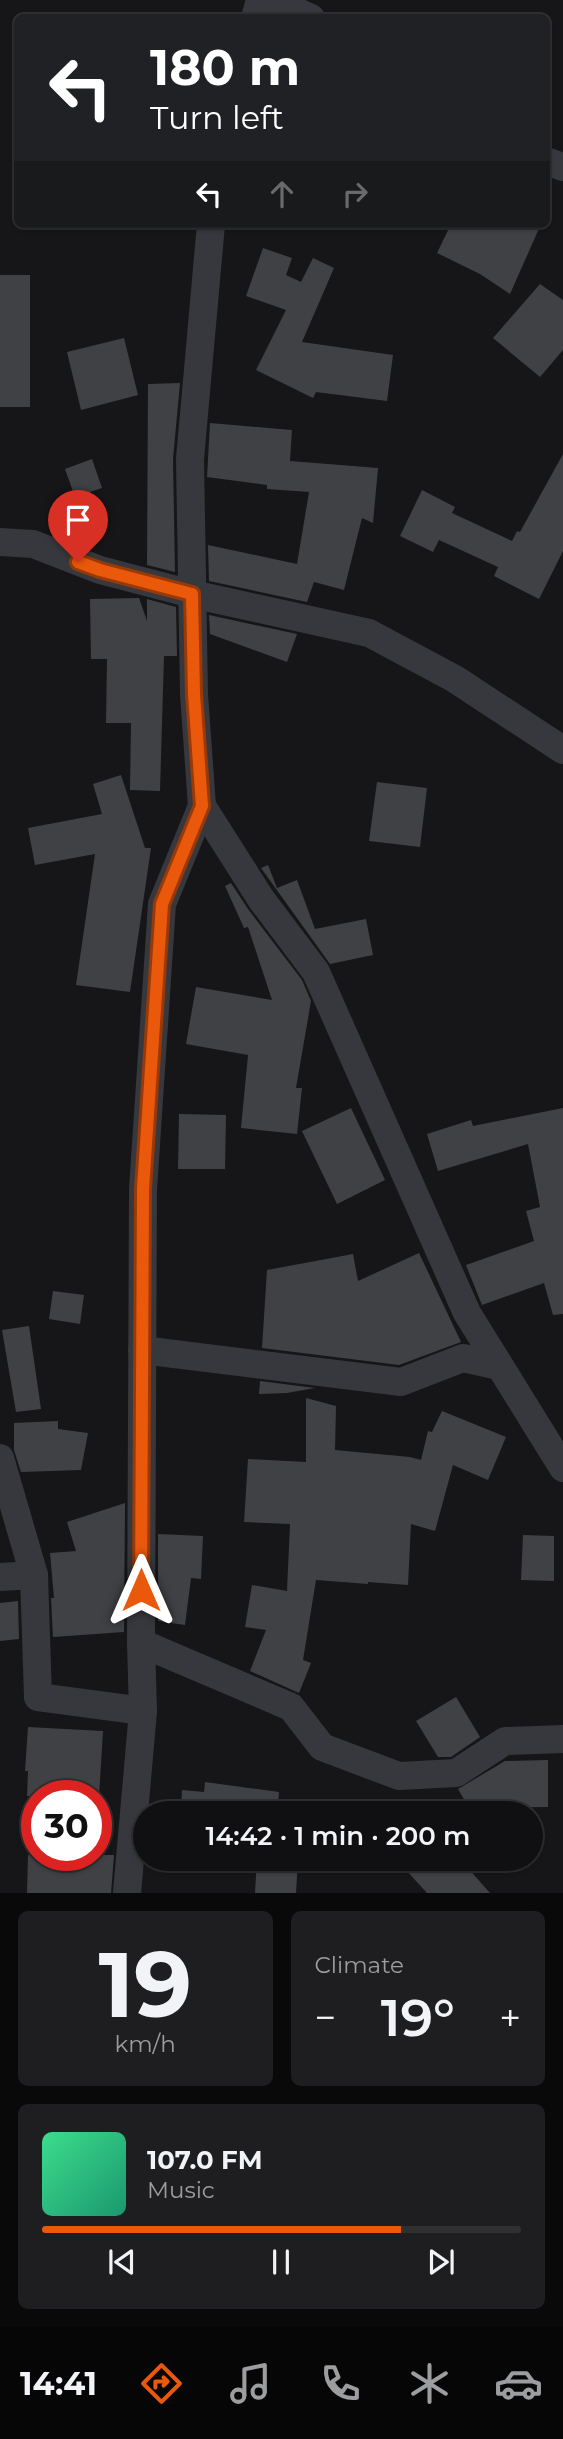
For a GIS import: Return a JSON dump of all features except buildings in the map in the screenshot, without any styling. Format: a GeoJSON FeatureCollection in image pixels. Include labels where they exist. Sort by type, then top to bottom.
{"type":"FeatureCollection","features":[{"type":"Feature","properties":{"kind":"street"},"geometry":{"type":"LineString","coordinates":[[271,0],[302,14]]}},
{"type":"Feature","properties":{"kind":"street"},"geometry":{"type":"LineString","coordinates":[[127,1893],[143,1712],[143,1189],[162,904],[202,806],[194,694],[190,459],[211,228]]}},
{"type":"Feature","properties":{"kind":"street"},"geometry":{"type":"LineString","coordinates":[[0,542],[33,544],[100,570],[369,634],[455,679],[563,750]]}},
{"type":"Feature","properties":{"kind":"street"},"geometry":{"type":"LineString","coordinates":[[202,806],[261,899],[316,972],[467,1313],[563,1468]]}},
{"type":"Feature","properties":{"kind":"street"},"geometry":{"type":"LineString","coordinates":[[142,1350],[401,1382],[463,1358],[499,1366]]}},
{"type":"Feature","properties":{"kind":"street"},"geometry":{"type":"LineString","coordinates":[[0,1458],[34,1575],[38,1697],[143,1712]]}},
{"type":"Feature","properties":{"kind":"street"},"geometry":{"type":"LineString","coordinates":[[0,1577],[34,1575]]}},
{"type":"Feature","properties":{"kind":"street"},"geometry":{"type":"LineString","coordinates":[[141,1643],[291,1707],[322,1747],[399,1776],[456,1773],[505,1741],[563,1739]]}},
{"type":"Feature","properties":{"kind":"route"},"geometry":{"type":"LineString","coordinates":[[78,562],[192,594],[194,694],[202,806],[162,904],[143,1189],[141,1590]]}}]}
